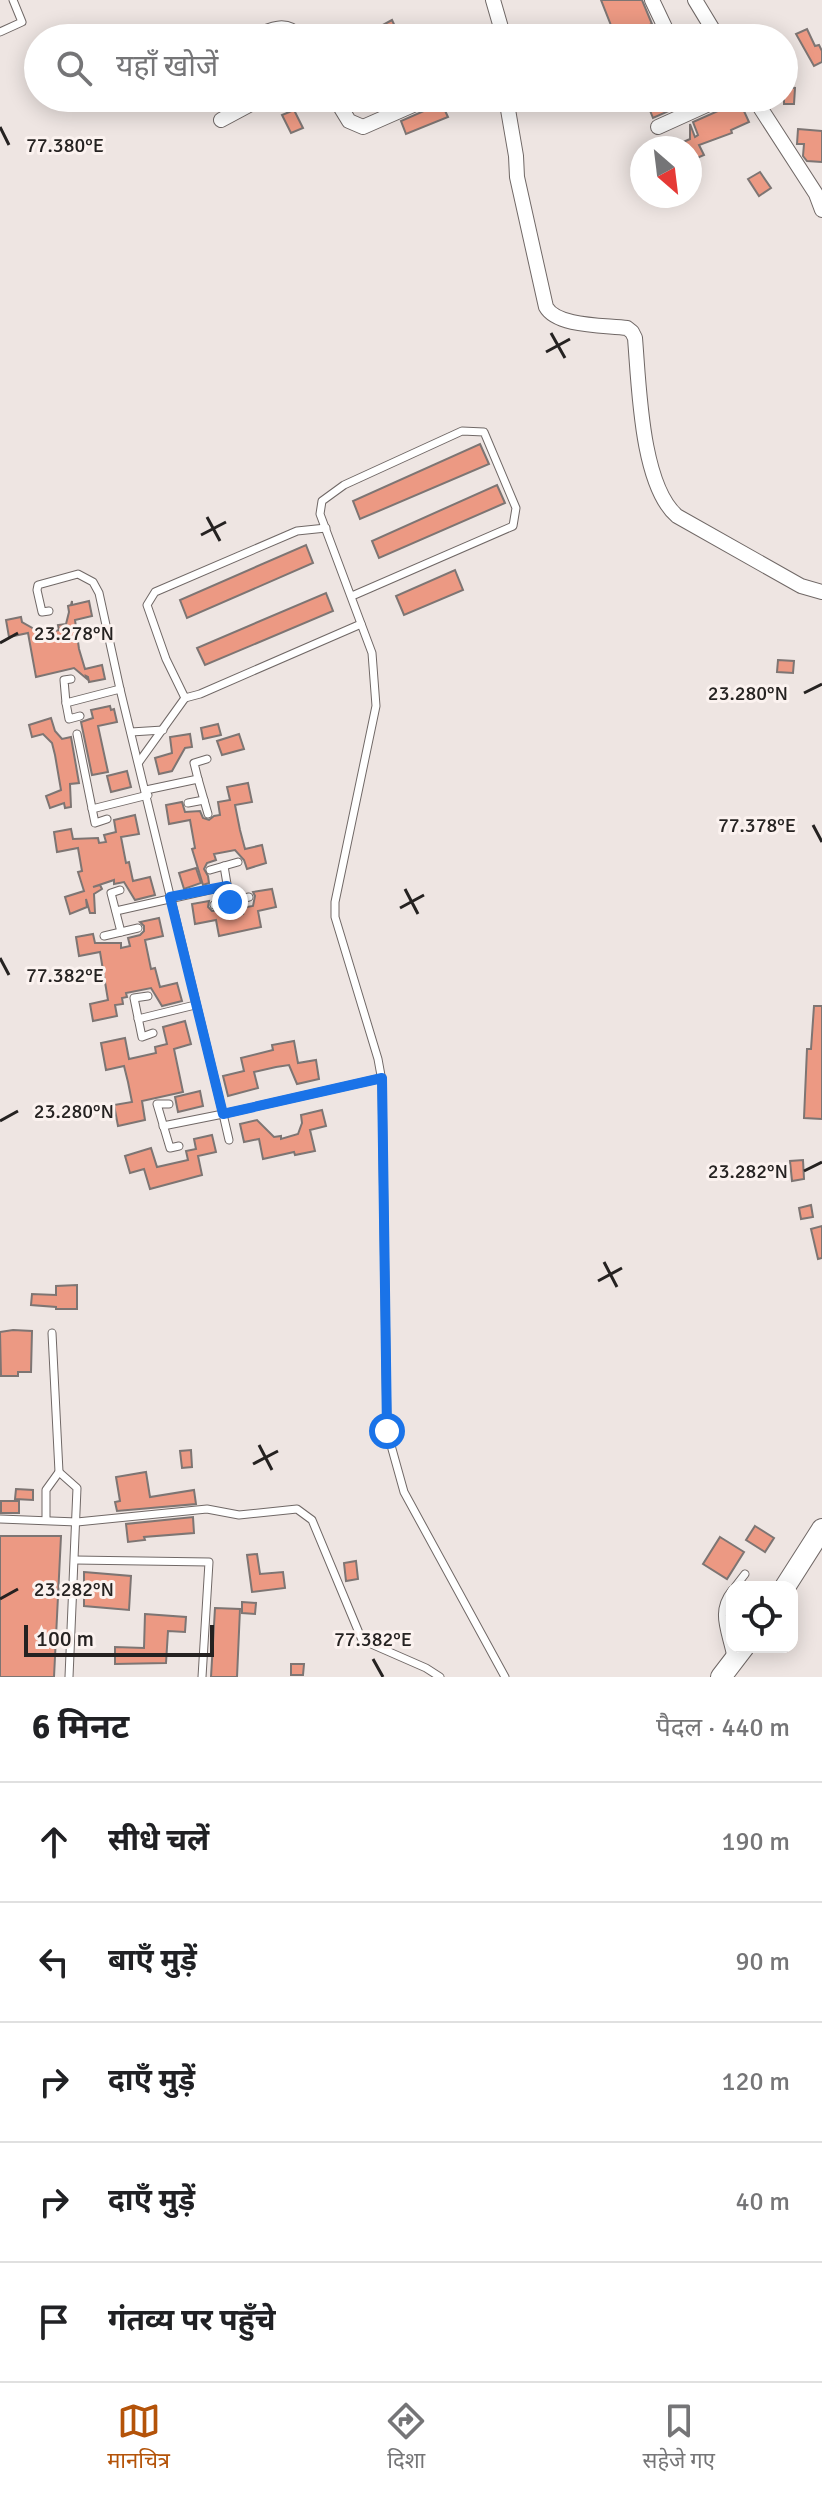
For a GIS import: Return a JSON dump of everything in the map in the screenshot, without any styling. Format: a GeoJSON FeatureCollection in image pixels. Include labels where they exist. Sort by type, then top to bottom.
{"type":"FeatureCollection","features":[{"type":"Feature","properties":{"kind":"street"},"geometry":{"type":"LineString","coordinates":[[493,0],[500,24]]}},
{"type":"Feature","properties":{"kind":"street"},"geometry":{"type":"LineString","coordinates":[[652,0],[663,24]]}},
{"type":"Feature","properties":{"kind":"street"},"geometry":{"type":"LineString","coordinates":[[695,0],[710,24]]}},
{"type":"Feature","properties":{"kind":"street"},"geometry":{"type":"LineString","coordinates":[[221,120],[236,112]]}},
{"type":"Feature","properties":{"kind":"street"},"geometry":{"type":"LineString","coordinates":[[344,112],[349,121],[363,127],[397,112]]}},
{"type":"Feature","properties":{"kind":"street"},"geometry":{"type":"LineString","coordinates":[[508,112],[517,177],[546,307],[561,320],[627,328],[632,332],[644,434],[664,503],[677,516],[790,580],[822,592]]}},
{"type":"Feature","properties":{"kind":"street"},"geometry":{"type":"LineString","coordinates":[[658,127],[691,112]]}},
{"type":"Feature","properties":{"kind":"street"},"geometry":{"type":"LineString","coordinates":[[763,112],[816,194],[822,210]]}},
{"type":"Feature","properties":{"kind":"street"},"geometry":{"type":"LineString","coordinates":[[789,1581],[822,1529]]}},
{"type":"Feature","properties":{"kind":"lane"},"geometry":{"type":"LineString","coordinates":[[0,32],[22,22],[13,0]]}},
{"type":"Feature","properties":{"kind":"lane"},"geometry":{"type":"LineString","coordinates":[[352,596],[513,526],[516,508],[484,432],[462,431],[344,485],[322,501],[320,514],[372,653],[376,706],[335,902],[335,917],[382,1078],[387,1431],[404,1492],[505,1677]]}},
{"type":"Feature","properties":{"kind":"lane"},"geometry":{"type":"LineString","coordinates":[[185,698],[166,659],[147,605],[155,592],[297,531],[326,528]]}},
{"type":"Feature","properties":{"kind":"lane"},"geometry":{"type":"LineString","coordinates":[[49,611],[42,612],[38,585],[78,574],[93,582],[99,593],[229,1140]]}},
{"type":"Feature","properties":{"kind":"lane"},"geometry":{"type":"LineString","coordinates":[[139,762],[185,698],[361,624]]}},
{"type":"Feature","properties":{"kind":"lane"},"geometry":{"type":"LineString","coordinates":[[71,679],[64,680],[69,719],[80,716]]}},
{"type":"Feature","properties":{"kind":"lane"},"geometry":{"type":"LineString","coordinates":[[66,703],[120,689]]}},
{"type":"Feature","properties":{"kind":"lane"},"geometry":{"type":"LineString","coordinates":[[131,732],[163,730]]}},
{"type":"Feature","properties":{"kind":"lane"},"geometry":{"type":"LineString","coordinates":[[77,734],[95,823],[107,819]]}},
{"type":"Feature","properties":{"kind":"lane"},"geometry":{"type":"LineString","coordinates":[[207,759],[194,763],[208,814]]}},
{"type":"Feature","properties":{"kind":"lane"},"geometry":{"type":"LineString","coordinates":[[92,809],[198,779]]}},
{"type":"Feature","properties":{"kind":"lane"},"geometry":{"type":"LineString","coordinates":[[188,803],[204,800]]}},
{"type":"Feature","properties":{"kind":"lane"},"geometry":{"type":"LineString","coordinates":[[210,870],[238,862]]}},
{"type":"Feature","properties":{"kind":"lane"},"geometry":{"type":"LineString","coordinates":[[224,866],[230,902]]}},
{"type":"Feature","properties":{"kind":"lane"},"geometry":{"type":"LineString","coordinates":[[116,911],[227,886]]}},
{"type":"Feature","properties":{"kind":"lane"},"geometry":{"type":"LineString","coordinates":[[120,890],[111,893],[121,932]]}},
{"type":"Feature","properties":{"kind":"lane"},"geometry":{"type":"LineString","coordinates":[[214,905],[249,897]]}},
{"type":"Feature","properties":{"kind":"lane"},"geometry":{"type":"LineString","coordinates":[[104,936],[138,928]]}},
{"type":"Feature","properties":{"kind":"lane"},"geometry":{"type":"LineString","coordinates":[[148,996],[134,998],[142,1037],[153,1033]]}},
{"type":"Feature","properties":{"kind":"lane"},"geometry":{"type":"LineString","coordinates":[[138,1019],[195,1005]]}},
{"type":"Feature","properties":{"kind":"lane"},"geometry":{"type":"LineString","coordinates":[[163,1126],[382,1078]]}},
{"type":"Feature","properties":{"kind":"lane"},"geometry":{"type":"LineString","coordinates":[[169,1104],[157,1104],[170,1148],[179,1146]]}},
{"type":"Feature","properties":{"kind":"lane"},"geometry":{"type":"LineString","coordinates":[[46,1519],[46,1490],[59,1472],[52,1333]]}},
{"type":"Feature","properties":{"kind":"lane"},"geometry":{"type":"LineString","coordinates":[[59,1472],[77,1488],[69,1677]]}},
{"type":"Feature","properties":{"kind":"lane"},"geometry":{"type":"LineString","coordinates":[[0,1519],[77,1522],[207,1509],[239,1515],[297,1509],[312,1520],[362,1640],[440,1677]]}},
{"type":"Feature","properties":{"kind":"lane"},"geometry":{"type":"LineString","coordinates":[[75,1560],[209,1562],[202,1677]]}},
{"type":"Feature","properties":{"kind":"lane"},"geometry":{"type":"LineString","coordinates":[[739,1581],[745,1574]]}},
{"type":"Feature","properties":{"kind":"lane"},"geometry":{"type":"LineString","coordinates":[[726,1598],[721,1610],[726,1632]]}},
{"type":"Feature","properties":{"kind":"building"},"geometry":{"type":"Polygon","coordinates":[[[601,0],[642,0],[652,24],[610,24],[601,0]]]}},
{"type":"Feature","properties":{"kind":"building"},"geometry":{"type":"Polygon","coordinates":[[[807,29],[815,46],[819,45],[822,51],[822,62],[814,66],[798,33],[807,29]]]}},
{"type":"Feature","properties":{"kind":"building"},"geometry":{"type":"Polygon","coordinates":[[[295,112],[303,128],[291,133],[282,115],[295,112]]]}},
{"type":"Feature","properties":{"kind":"building"},"geometry":{"type":"Polygon","coordinates":[[[422,112],[446,112],[448,117],[406,134],[401,121],[422,112]]]}},
{"type":"Feature","properties":{"kind":"building"},"geometry":{"type":"Polygon","coordinates":[[[651,112],[666,112],[653,118],[651,112]]]}},
{"type":"Feature","properties":{"kind":"building"},"geometry":{"type":"Polygon","coordinates":[[[716,112],[744,112],[749,122],[731,130],[732,133],[702,144],[702,136],[698,135],[693,122],[716,112]]]}},
{"type":"Feature","properties":{"kind":"building"},"geometry":{"type":"Polygon","coordinates":[[[798,129],[822,131],[822,162],[807,161],[803,156],[804,144],[797,144],[798,129]]]}},
{"type":"Feature","properties":{"kind":"building"},"geometry":{"type":"Polygon","coordinates":[[[760,172],[771,188],[759,196],[748,179],[760,172]]]}},
{"type":"Feature","properties":{"kind":"building"},"geometry":{"type":"Polygon","coordinates":[[[480,444],[489,464],[360,519],[353,501],[480,444]]]}},
{"type":"Feature","properties":{"kind":"building"},"geometry":{"type":"Polygon","coordinates":[[[497,485],[505,503],[379,558],[372,541],[497,485]]]}},
{"type":"Feature","properties":{"kind":"building"},"geometry":{"type":"Polygon","coordinates":[[[306,545],[313,563],[187,618],[180,600],[306,545]]]}},
{"type":"Feature","properties":{"kind":"building"},"geometry":{"type":"Polygon","coordinates":[[[455,570],[463,590],[404,615],[396,596],[455,570]]]}},
{"type":"Feature","properties":{"kind":"building"},"geometry":{"type":"Polygon","coordinates":[[[326,593],[333,611],[205,665],[197,648],[326,593]]]}},
{"type":"Feature","properties":{"kind":"building"},"geometry":{"type":"Polygon","coordinates":[[[72,601],[72,605],[89,601],[92,616],[75,620],[79,649],[85,669],[102,665],[105,679],[89,682],[88,677],[74,668],[36,677],[28,633],[9,637],[6,620],[21,617],[22,622],[43,634],[59,630],[58,625],[66,624],[68,606],[72,601]]]}},
{"type":"Feature","properties":{"kind":"building"},"geometry":{"type":"Polygon","coordinates":[[[778,660],[794,661],[793,673],[777,672],[778,660]]]}},
{"type":"Feature","properties":{"kind":"building"},"geometry":{"type":"Polygon","coordinates":[[[110,706],[111,710],[114,709],[117,722],[98,726],[108,772],[92,775],[81,722],[93,718],[91,710],[110,706]]]}},
{"type":"Feature","properties":{"kind":"building"},"geometry":{"type":"Polygon","coordinates":[[[51,718],[55,731],[62,739],[71,737],[79,783],[70,784],[71,807],[65,808],[64,803],[50,808],[46,796],[61,790],[52,743],[43,734],[32,737],[29,725],[51,718]]]}},
{"type":"Feature","properties":{"kind":"building"},"geometry":{"type":"Polygon","coordinates":[[[218,724],[221,735],[203,739],[201,728],[218,724]]]}},
{"type":"Feature","properties":{"kind":"building"},"geometry":{"type":"Polygon","coordinates":[[[190,734],[192,747],[185,748],[172,771],[159,774],[155,758],[172,753],[170,737],[190,734]]]}},
{"type":"Feature","properties":{"kind":"building"},"geometry":{"type":"Polygon","coordinates":[[[239,734],[244,749],[222,755],[217,741],[239,734]]]}},
{"type":"Feature","properties":{"kind":"building"},"geometry":{"type":"Polygon","coordinates":[[[127,771],[131,787],[111,792],[107,776],[127,771]]]}},
{"type":"Feature","properties":{"kind":"building"},"geometry":{"type":"Polygon","coordinates":[[[248,783],[252,802],[235,805],[240,830],[245,849],[262,845],[266,863],[247,869],[235,850],[214,854],[216,860],[207,863],[204,869],[209,883],[203,885],[192,849],[195,848],[190,820],[169,824],[166,805],[182,802],[185,812],[200,811],[203,818],[209,820],[220,815],[218,802],[230,800],[227,787],[248,783]]]}},
{"type":"Feature","properties":{"kind":"building"},"geometry":{"type":"Polygon","coordinates":[[[135,815],[139,834],[121,837],[126,863],[129,862],[133,881],[150,877],[155,895],[135,900],[124,882],[114,884],[114,880],[93,887],[100,885],[102,889],[94,894],[95,913],[90,913],[86,899],[87,907],[70,914],[65,897],[84,891],[78,872],[82,871],[78,848],[57,852],[54,832],[71,829],[73,839],[98,838],[99,843],[106,842],[104,835],[116,832],[114,820],[135,815]]]}},
{"type":"Feature","properties":{"kind":"building"},"geometry":{"type":"Polygon","coordinates":[[[196,868],[201,883],[184,889],[179,873],[196,868]]]}},
{"type":"Feature","properties":{"kind":"building"},"geometry":{"type":"Polygon","coordinates":[[[272,889],[276,907],[258,911],[261,927],[219,936],[216,920],[195,924],[192,904],[209,901],[208,907],[212,911],[236,910],[237,915],[243,914],[241,908],[253,906],[253,892],[272,889]]]}},
{"type":"Feature","properties":{"kind":"building"},"geometry":{"type":"Polygon","coordinates":[[[159,918],[163,936],[145,940],[151,969],[155,968],[160,987],[177,983],[182,1001],[162,1006],[151,988],[126,993],[127,997],[122,998],[123,1004],[115,1005],[117,1016],[93,1021],[90,1004],[108,1000],[100,952],[79,956],[76,937],[93,934],[95,943],[121,943],[121,948],[130,946],[128,938],[144,931],[140,922],[159,918]]]}},
{"type":"Feature","properties":{"kind":"building"},"geometry":{"type":"Polygon","coordinates":[[[814,1006],[822,1006],[822,1119],[804,1118],[807,1049],[811,1049],[814,1006]]]}},
{"type":"Feature","properties":{"kind":"building"},"geometry":{"type":"Polygon","coordinates":[[[185,1021],[191,1044],[174,1049],[183,1092],[142,1101],[145,1120],[118,1126],[114,1105],[132,1102],[128,1082],[124,1066],[106,1070],[101,1043],[125,1038],[129,1059],[156,1053],[155,1047],[167,1044],[163,1027],[185,1021]]]}},
{"type":"Feature","properties":{"kind":"building"},"geometry":{"type":"Polygon","coordinates":[[[294,1041],[298,1063],[316,1060],[319,1079],[297,1084],[289,1065],[276,1067],[254,1072],[258,1088],[228,1096],[223,1076],[244,1071],[241,1058],[273,1050],[272,1045],[294,1041]]]}},
{"type":"Feature","properties":{"kind":"building"},"geometry":{"type":"Polygon","coordinates":[[[200,1091],[203,1106],[178,1112],[175,1097],[200,1091]]]}},
{"type":"Feature","properties":{"kind":"building"},"geometry":{"type":"Polygon","coordinates":[[[322,1110],[326,1126],[310,1130],[315,1151],[263,1159],[259,1139],[244,1142],[240,1124],[257,1120],[274,1137],[281,1136],[281,1139],[298,1134],[301,1115],[322,1110]]]}},
{"type":"Feature","properties":{"kind":"building"},"geometry":{"type":"Polygon","coordinates":[[[212,1135],[216,1152],[198,1156],[202,1175],[150,1189],[144,1169],[130,1173],[125,1156],[151,1148],[157,1167],[188,1160],[186,1151],[196,1149],[194,1139],[212,1135]]]}},
{"type":"Feature","properties":{"kind":"building"},"geometry":{"type":"Polygon","coordinates":[[[803,1160],[804,1179],[792,1181],[790,1161],[803,1160]]]}},
{"type":"Feature","properties":{"kind":"building"},"geometry":{"type":"Polygon","coordinates":[[[811,1205],[813,1217],[801,1219],[799,1208],[811,1205]]]}},
{"type":"Feature","properties":{"kind":"building"},"geometry":{"type":"Polygon","coordinates":[[[822,1226],[822,1258],[818,1259],[811,1229],[822,1226]]]}},
{"type":"Feature","properties":{"kind":"building"},"geometry":{"type":"Polygon","coordinates":[[[77,1285],[77,1309],[31,1305],[32,1294],[56,1295],[56,1286],[77,1285]]]}},
{"type":"Feature","properties":{"kind":"building"},"geometry":{"type":"Polygon","coordinates":[[[32,1331],[31,1372],[1,1376],[0,1332],[32,1331]]]}},
{"type":"Feature","properties":{"kind":"building"},"geometry":{"type":"Polygon","coordinates":[[[191,1450],[192,1467],[182,1468],[180,1451],[191,1450]]]}},
{"type":"Feature","properties":{"kind":"building"},"geometry":{"type":"Polygon","coordinates":[[[146,1472],[150,1497],[194,1490],[196,1504],[117,1511],[115,1502],[120,1501],[116,1477],[146,1472]]]}},
{"type":"Feature","properties":{"kind":"building"},"geometry":{"type":"Polygon","coordinates":[[[16,1489],[33,1490],[33,1500],[15,1499],[16,1489]]]}},
{"type":"Feature","properties":{"kind":"building"},"geometry":{"type":"Polygon","coordinates":[[[1,1501],[19,1501],[19,1513],[1,1513],[1,1501]]]}},
{"type":"Feature","properties":{"kind":"building"},"geometry":{"type":"Polygon","coordinates":[[[193,1517],[194,1533],[144,1537],[145,1540],[128,1542],[126,1524],[193,1517]]]}},
{"type":"Feature","properties":{"kind":"building"},"geometry":{"type":"Polygon","coordinates":[[[755,1526],[774,1538],[765,1552],[746,1540],[755,1526]]]}},
{"type":"Feature","properties":{"kind":"building"},"geometry":{"type":"Polygon","coordinates":[[[0,1536],[61,1536],[54,1677],[0,1677],[0,1536]]]}},
{"type":"Feature","properties":{"kind":"building"},"geometry":{"type":"Polygon","coordinates":[[[720,1537],[744,1552],[727,1579],[703,1564],[720,1537]]]}},
{"type":"Feature","properties":{"kind":"building"},"geometry":{"type":"Polygon","coordinates":[[[257,1554],[260,1574],[283,1572],[285,1588],[252,1592],[247,1555],[257,1554]]]}},
{"type":"Feature","properties":{"kind":"building"},"geometry":{"type":"Polygon","coordinates":[[[356,1561],[358,1579],[346,1581],[344,1563],[356,1561]]]}},
{"type":"Feature","properties":{"kind":"building"},"geometry":{"type":"Polygon","coordinates":[[[84,1572],[131,1576],[129,1610],[84,1606],[84,1572]]]}},
{"type":"Feature","properties":{"kind":"building"},"geometry":{"type":"Polygon","coordinates":[[[242,1602],[256,1603],[255,1614],[242,1613],[242,1602]]]}},
{"type":"Feature","properties":{"kind":"building"},"geometry":{"type":"Polygon","coordinates":[[[215,1608],[240,1609],[237,1677],[211,1677],[215,1608]]]}},
{"type":"Feature","properties":{"kind":"building"},"geometry":{"type":"Polygon","coordinates":[[[145,1614],[186,1617],[185,1632],[168,1631],[166,1663],[115,1664],[115,1647],[144,1648],[145,1614]]]}},
{"type":"Feature","properties":{"kind":"building"},"geometry":{"type":"Polygon","coordinates":[[[291,1664],[304,1664],[303,1675],[291,1675],[291,1664]]]}},
{"type":"Feature","properties":{"kind":"route"},"geometry":{"type":"LineString","coordinates":[[230,902],[227,886],[170,897],[223,1114],[382,1078],[387,1431]]}}]}
